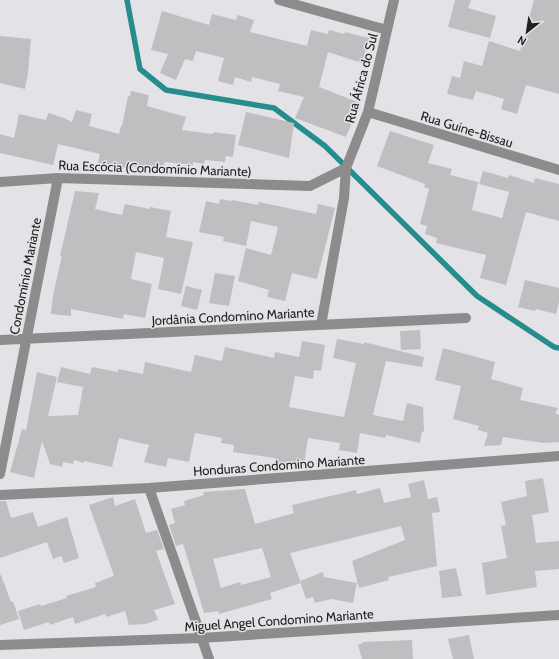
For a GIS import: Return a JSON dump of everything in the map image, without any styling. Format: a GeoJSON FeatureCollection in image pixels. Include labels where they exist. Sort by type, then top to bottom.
{"type":"FeatureCollection","features":[{"type":"Feature","properties":{"kind":"street"},"geometry":{"type":"LineString","coordinates":[[279,0],[387,30]]}},
{"type":"Feature","properties":{"kind":"street","name":"Rua África do Sul"},"geometry":{"type":"LineString","coordinates":[[321,325],[344,198],[346,168],[368,112],[394,0]]}},
{"type":"Feature","properties":{"kind":"street","name":"Rua Guine-Bissau"},"geometry":{"type":"LineString","coordinates":[[368,112],[559,170]]}},
{"type":"Feature","properties":{"kind":"street","name":"Rua Escócia (Condomínio Mariante)"},"geometry":{"type":"LineString","coordinates":[[0,182],[58,178],[310,186],[346,168]]}},
{"type":"Feature","properties":{"kind":"street","name":"Condomínio Mariante"},"geometry":{"type":"LineString","coordinates":[[0,474],[58,178]]}},
{"type":"Feature","properties":{"kind":"street","name":"Jordânia Condomino Mariante"},"geometry":{"type":"LineString","coordinates":[[0,340],[466,318]]}},
{"type":"Feature","properties":{"kind":"street","name":"Honduras Condomino Mariante"},"geometry":{"type":"LineString","coordinates":[[0,495],[149,488],[559,456]]}},
{"type":"Feature","properties":{"kind":"street"},"geometry":{"type":"LineString","coordinates":[[149,488],[209,659]]}},
{"type":"Feature","properties":{"kind":"street","name":"Miguel Angel Condomino Mariante"},"geometry":{"type":"LineString","coordinates":[[0,645],[201,638],[559,615]]}},
{"type":"Feature","properties":{"kind":"building"},"geometry":{"type":"Polygon","coordinates":[[[455,0],[471,0],[468,8],[496,16],[490,38],[448,27],[455,0]]]}},
{"type":"Feature","properties":{"kind":"building"},"geometry":{"type":"Polygon","coordinates":[[[534,0],[559,0],[559,94],[526,85],[517,114],[501,109],[504,99],[476,91],[473,100],[447,94],[452,76],[460,78],[464,61],[482,66],[489,41],[520,51],[534,0]]]}},
{"type":"Feature","properties":{"kind":"building"},"geometry":{"type":"Polygon","coordinates":[[[162,11],[209,25],[212,14],[236,20],[238,15],[254,20],[250,32],[307,46],[311,30],[328,34],[329,30],[344,34],[345,32],[369,38],[362,63],[328,52],[319,87],[360,103],[346,137],[295,118],[304,97],[278,91],[280,84],[252,77],[251,82],[235,77],[233,85],[218,81],[224,58],[196,51],[193,61],[185,59],[176,80],[160,73],[168,54],[151,50],[162,11]]]}},
{"type":"Feature","properties":{"kind":"building"},"geometry":{"type":"Polygon","coordinates":[[[0,36],[31,39],[25,89],[0,83],[0,36]]]}},
{"type":"Feature","properties":{"kind":"building"},"geometry":{"type":"Polygon","coordinates":[[[131,91],[149,95],[147,106],[186,117],[182,130],[236,135],[233,157],[226,156],[225,162],[205,160],[204,164],[193,162],[193,165],[165,162],[164,165],[117,168],[98,163],[100,154],[58,144],[53,165],[0,153],[0,134],[14,138],[19,114],[46,120],[48,113],[72,122],[76,110],[92,114],[89,126],[119,134],[128,96],[130,96],[131,91]]]}},
{"type":"Feature","properties":{"kind":"building"},"geometry":{"type":"Polygon","coordinates":[[[246,112],[294,123],[289,158],[238,145],[246,112]]]}},
{"type":"Feature","properties":{"kind":"building"},"geometry":{"type":"Polygon","coordinates":[[[390,131],[434,145],[428,163],[452,169],[450,175],[478,182],[472,210],[502,218],[509,192],[479,184],[483,171],[508,178],[509,175],[534,183],[535,178],[559,184],[559,221],[526,212],[506,285],[480,278],[486,255],[436,243],[437,238],[425,234],[427,226],[420,224],[429,189],[424,187],[425,184],[377,166],[390,131]]]}},
{"type":"Feature","properties":{"kind":"building"},"geometry":{"type":"Polygon","coordinates":[[[75,191],[99,193],[95,209],[122,215],[125,204],[171,211],[166,237],[193,242],[181,294],[158,289],[164,258],[136,252],[131,279],[152,284],[145,318],[124,314],[123,319],[71,309],[71,316],[51,314],[53,295],[62,256],[60,256],[75,191]]]}},
{"type":"Feature","properties":{"kind":"building"},"geometry":{"type":"Polygon","coordinates":[[[220,199],[258,205],[259,202],[316,214],[318,204],[335,208],[317,279],[292,273],[285,301],[267,297],[269,290],[238,281],[246,248],[271,255],[278,227],[251,221],[246,246],[223,241],[224,237],[199,232],[206,201],[219,204],[220,199]]]}},
{"type":"Feature","properties":{"kind":"building"},"geometry":{"type":"Polygon","coordinates":[[[215,273],[235,276],[229,306],[209,303],[215,273]]]}},
{"type":"Feature","properties":{"kind":"building"},"geometry":{"type":"Polygon","coordinates":[[[525,280],[559,288],[559,302],[556,314],[536,309],[535,311],[518,307],[525,280]]]}},
{"type":"Feature","properties":{"kind":"building"},"geometry":{"type":"Polygon","coordinates":[[[186,286],[202,290],[197,310],[181,306],[186,286]]]}},
{"type":"Feature","properties":{"kind":"building"},"geometry":{"type":"Polygon","coordinates":[[[420,330],[421,349],[401,350],[400,331],[420,330]]]}},
{"type":"Feature","properties":{"kind":"building"},"geometry":{"type":"Polygon","coordinates":[[[337,339],[364,344],[364,342],[424,357],[422,367],[386,361],[373,415],[403,421],[407,403],[423,407],[424,432],[422,431],[420,443],[386,435],[385,438],[360,433],[357,453],[339,450],[340,443],[308,438],[304,464],[274,464],[275,458],[233,452],[234,445],[221,443],[222,438],[195,433],[189,462],[168,458],[166,467],[144,462],[149,445],[119,438],[112,467],[74,460],[73,464],[63,462],[62,467],[50,464],[42,441],[34,478],[10,472],[22,429],[26,430],[37,372],[57,377],[48,416],[78,415],[83,387],[57,382],[61,367],[90,374],[92,367],[118,372],[118,369],[143,374],[145,362],[191,372],[195,355],[222,361],[225,347],[274,358],[275,352],[299,357],[302,341],[325,345],[321,371],[314,370],[313,379],[295,376],[289,407],[344,417],[356,363],[333,358],[337,339]]]}},
{"type":"Feature","properties":{"kind":"building"},"geometry":{"type":"Polygon","coordinates":[[[443,348],[495,362],[491,379],[523,388],[520,400],[558,408],[555,413],[559,415],[559,442],[544,443],[503,437],[501,445],[484,446],[488,433],[478,430],[479,426],[453,419],[461,386],[435,380],[443,348]]]}},
{"type":"Feature","properties":{"kind":"building"},"geometry":{"type":"Polygon","coordinates":[[[543,478],[549,512],[532,515],[536,543],[559,541],[559,569],[535,571],[537,587],[486,595],[482,563],[507,558],[501,526],[506,525],[501,502],[527,496],[525,481],[543,478]]]}},
{"type":"Feature","properties":{"kind":"building"},"geometry":{"type":"Polygon","coordinates":[[[424,480],[428,499],[437,497],[440,512],[432,513],[437,566],[388,577],[389,580],[359,588],[352,561],[405,540],[401,526],[290,553],[301,583],[270,593],[272,599],[219,614],[218,611],[204,613],[183,544],[176,546],[169,525],[175,523],[171,509],[185,505],[184,501],[204,495],[203,492],[245,489],[255,524],[294,513],[292,505],[356,490],[357,494],[380,488],[384,503],[411,497],[408,484],[424,480]],[[262,548],[213,559],[221,588],[240,582],[241,585],[271,577],[262,548]]]}},
{"type":"Feature","properties":{"kind":"building"},"geometry":{"type":"Polygon","coordinates":[[[113,497],[115,506],[135,499],[146,533],[157,530],[164,549],[156,551],[175,604],[154,610],[158,620],[145,624],[129,625],[125,611],[106,617],[105,614],[75,624],[73,617],[50,625],[49,622],[24,630],[18,611],[67,598],[66,596],[96,587],[95,583],[114,576],[89,505],[113,497]]]}},
{"type":"Feature","properties":{"kind":"building"},"geometry":{"type":"Polygon","coordinates":[[[0,501],[6,501],[11,518],[33,512],[38,527],[67,517],[79,558],[64,563],[61,556],[53,559],[47,542],[0,558],[0,501]]]}},
{"type":"Feature","properties":{"kind":"building"},"geometry":{"type":"Polygon","coordinates":[[[456,568],[462,596],[442,598],[439,571],[456,568]]]}},
{"type":"Feature","properties":{"kind":"building"},"geometry":{"type":"Polygon","coordinates":[[[323,572],[324,577],[357,583],[353,603],[331,599],[315,603],[313,597],[306,599],[300,581],[323,572]]]}},
{"type":"Feature","properties":{"kind":"building"},"geometry":{"type":"Polygon","coordinates":[[[0,575],[11,602],[13,601],[19,619],[0,625],[0,575]]]}},
{"type":"Feature","properties":{"kind":"building"},"geometry":{"type":"Polygon","coordinates":[[[469,635],[474,659],[453,659],[448,639],[469,635]]]}},
{"type":"Feature","properties":{"kind":"building"},"geometry":{"type":"Polygon","coordinates":[[[412,640],[413,659],[362,659],[358,645],[363,642],[412,640]]]}},
{"type":"Feature","properties":{"kind":"waterway"},"geometry":{"type":"LineString","coordinates":[[127,0],[140,69],[166,90],[274,108],[325,146],[477,296],[554,347],[559,348]]}}]}
